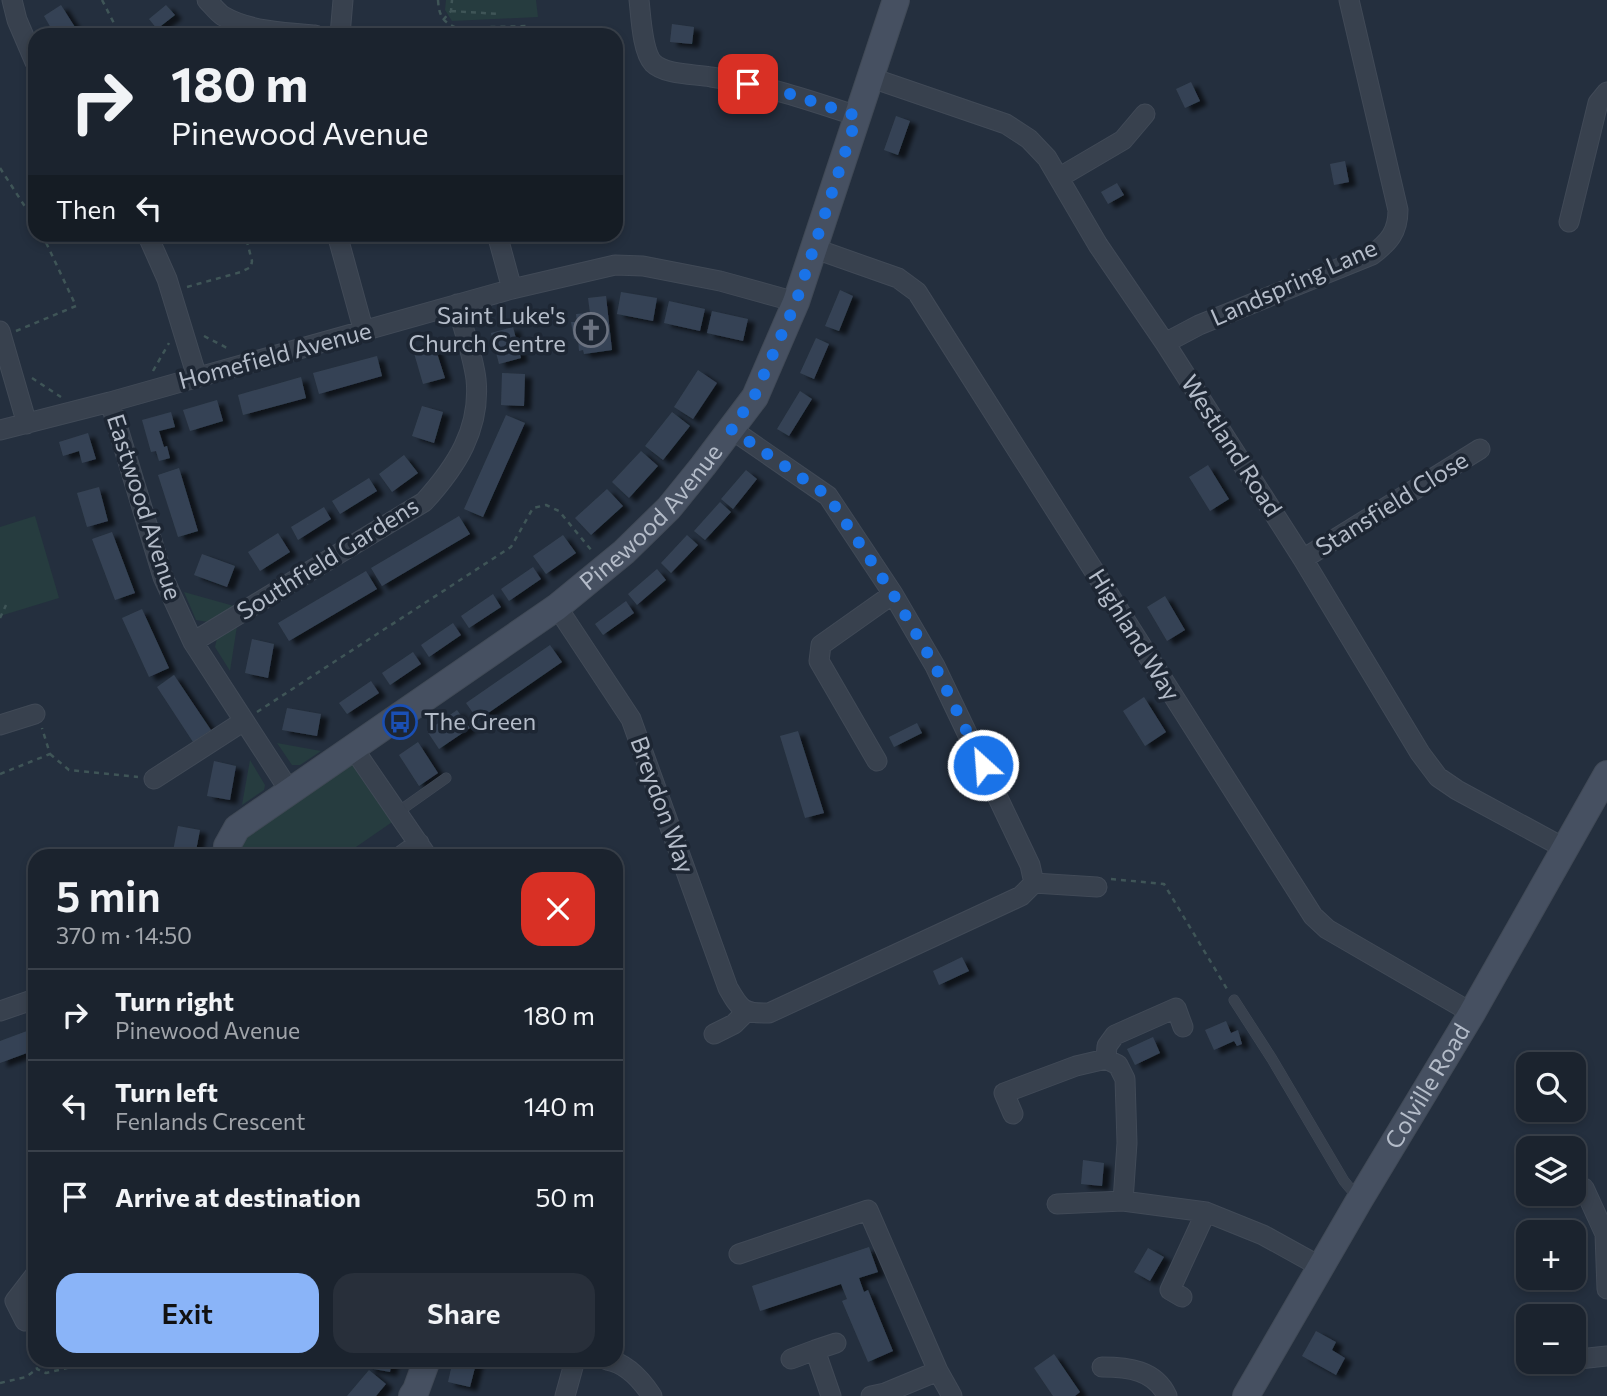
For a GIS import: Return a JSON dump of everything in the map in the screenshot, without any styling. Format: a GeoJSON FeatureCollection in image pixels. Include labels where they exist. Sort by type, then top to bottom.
{"type":"FeatureCollection","features":[{"type":"Feature","properties":{"kind":"street"},"geometry":{"type":"LineString","coordinates":[[12,0],[28,46]]}},
{"type":"Feature","properties":{"kind":"street"},"geometry":{"type":"LineString","coordinates":[[207,0],[223,15],[263,28]]}},
{"type":"Feature","properties":{"kind":"street"},"geometry":{"type":"LineString","coordinates":[[341,28],[343,0]]}},
{"type":"Feature","properties":{"kind":"street"},"geometry":{"type":"LineString","coordinates":[[639,0],[645,44],[653,63],[667,70],[729,79],[787,93],[857,116]]}},
{"type":"Feature","properties":{"kind":"street","name":"Pinewood Avenue"},"geometry":{"type":"LineString","coordinates":[[227,849],[237,828],[556,607],[607,566],[669,508],[754,397],[796,302],[896,0]]}},
{"type":"Feature","properties":{"kind":"street","name":"Landspring Lane"},"geometry":{"type":"LineString","coordinates":[[1165,343],[1199,325],[1372,255],[1394,235],[1398,210],[1349,0]]}},
{"type":"Feature","properties":{"kind":"street","name":"Westland Road"},"geometry":{"type":"LineString","coordinates":[[872,78],[1006,124],[1028,139],[1047,158],[1098,245],[1165,343],[1303,559],[1420,753],[1438,777],[1566,849]]}},
{"type":"Feature","properties":{"kind":"street"},"geometry":{"type":"LineString","coordinates":[[1569,222],[1598,103],[1607,92]]}},
{"type":"Feature","properties":{"kind":"street"},"geometry":{"type":"LineString","coordinates":[[1060,177],[1123,140],[1145,114]]}},
{"type":"Feature","properties":{"kind":"street"},"geometry":{"type":"LineString","coordinates":[[150,242],[171,292],[197,377]]}},
{"type":"Feature","properties":{"kind":"street"},"geometry":{"type":"LineString","coordinates":[[339,242],[364,332]]}},
{"type":"Feature","properties":{"kind":"street"},"geometry":{"type":"LineString","coordinates":[[499,242],[512,289]]}},
{"type":"Feature","properties":{"kind":"street","name":"Highland Way"},"geometry":{"type":"LineString","coordinates":[[813,248],[898,278],[917,292],[1313,916],[1327,929],[1472,1013]]}},
{"type":"Feature","properties":{"kind":"street","name":"Homefield Avenue"},"geometry":{"type":"LineString","coordinates":[[0,430],[110,402],[512,289],[615,265],[643,266],[720,281],[796,302]]}},
{"type":"Feature","properties":{"kind":"street","name":"Southfield Gardens"},"geometry":{"type":"LineString","coordinates":[[193,642],[424,502],[447,476],[465,448],[474,419],[476,380],[457,304]]}},
{"type":"Feature","properties":{"kind":"street"},"geometry":{"type":"LineString","coordinates":[[1,334],[27,424]]}},
{"type":"Feature","properties":{"kind":"street","name":"Eastwood Avenue"},"geometry":{"type":"LineString","coordinates":[[110,402],[163,577],[193,642],[289,790]]}},
{"type":"Feature","properties":{"kind":"street"},"geometry":{"type":"LineString","coordinates":[[731,429],[828,496],[893,594],[935,666],[1030,865],[1034,883]]}},
{"type":"Feature","properties":{"kind":"street","name":"Stansfield Close"},"geometry":{"type":"LineString","coordinates":[[1303,559],[1480,449]]}},
{"type":"Feature","properties":{"kind":"street"},"geometry":{"type":"LineString","coordinates":[[877,761],[819,661],[821,645],[893,594]]}},
{"type":"Feature","properties":{"kind":"street","name":"Breydon Way"},"geometry":{"type":"LineString","coordinates":[[556,607],[631,719],[728,988],[739,1008],[747,1011]]}},
{"type":"Feature","properties":{"kind":"street"},"geometry":{"type":"LineString","coordinates":[[0,725],[35,714]]}},
{"type":"Feature","properties":{"kind":"street"},"geometry":{"type":"LineString","coordinates":[[154,779],[244,721]]}},
{"type":"Feature","properties":{"kind":"street"},"geometry":{"type":"LineString","coordinates":[[353,748],[423,849]]}},
{"type":"Feature","properties":{"kind":"street","name":"Colville Road"},"geometry":{"type":"LineString","coordinates":[[1245,1396],[1472,1013],[1607,774]]}},
{"type":"Feature","properties":{"kind":"street"},"geometry":{"type":"LineString","coordinates":[[714,1034],[734,1024],[747,1011],[753,1014],[769,1013],[1021,896],[1034,883],[1101,883]]}},
{"type":"Feature","properties":{"kind":"street"},"geometry":{"type":"LineString","coordinates":[[0,1011],[28,1001]]}},
{"type":"Feature","properties":{"kind":"street"},"geometry":{"type":"LineString","coordinates":[[1106,1059],[1107,1046],[1115,1035],[1176,1008],[1184,1027]]}},
{"type":"Feature","properties":{"kind":"street"},"geometry":{"type":"LineString","coordinates":[[1013,1114],[1000,1086],[1106,1059],[1118,1065],[1125,1080],[1127,1143],[1123,1201]]}},
{"type":"Feature","properties":{"kind":"street"},"geometry":{"type":"LineString","coordinates":[[1586,1192],[1605,1234],[1607,1289]]}},
{"type":"Feature","properties":{"kind":"street"},"geometry":{"type":"LineString","coordinates":[[1057,1204],[1123,1201],[1206,1212],[1263,1235],[1321,1267]]}},
{"type":"Feature","properties":{"kind":"street"},"geometry":{"type":"LineString","coordinates":[[739,1254],[868,1210],[938,1371],[952,1396]]}},
{"type":"Feature","properties":{"kind":"street"},"geometry":{"type":"LineString","coordinates":[[1170,1290],[1206,1212]]}},
{"type":"Feature","properties":{"kind":"street"},"geometry":{"type":"LineString","coordinates":[[25,1321],[8,1300],[28,1281]]}},
{"type":"Feature","properties":{"kind":"street"},"geometry":{"type":"LineString","coordinates":[[791,1359],[836,1343]]}},
{"type":"Feature","properties":{"kind":"street"},"geometry":{"type":"LineString","coordinates":[[815,1350],[831,1396]]}},
{"type":"Feature","properties":{"kind":"street"},"geometry":{"type":"LineString","coordinates":[[1586,1358],[1607,1356]]}},
{"type":"Feature","properties":{"kind":"street"},"geometry":{"type":"LineString","coordinates":[[419,1394],[425,1367]]}},
{"type":"Feature","properties":{"kind":"street"},"geometry":{"type":"LineString","coordinates":[[565,1396],[573,1367]]}},
{"type":"Feature","properties":{"kind":"street"},"geometry":{"type":"LineString","coordinates":[[623,1367],[640,1378],[652,1396]]}},
{"type":"Feature","properties":{"kind":"street"},"geometry":{"type":"LineString","coordinates":[[1102,1367],[1124,1367],[1150,1375],[1163,1387],[1167,1396]]}},
{"type":"Feature","properties":{"kind":"street"},"geometry":{"type":"LineString","coordinates":[[880,1395],[938,1371]]}},
{"type":"Feature","properties":{"kind":"lane"},"geometry":{"type":"LineString","coordinates":[[398,812],[446,778]]}},
{"type":"Feature","properties":{"kind":"lane"},"geometry":{"type":"LineString","coordinates":[[1234,1000],[1344,1181],[1360,1199]]}},
{"type":"Feature","properties":{"kind":"path"},"geometry":{"type":"LineString","coordinates":[[102,0],[116,28]]}},
{"type":"Feature","properties":{"kind":"path"},"geometry":{"type":"LineString","coordinates":[[438,0],[439,15],[446,24],[457,28],[529,26]]}},
{"type":"Feature","properties":{"kind":"path"},"geometry":{"type":"LineString","coordinates":[[443,20],[452,11],[452,0]]}},
{"type":"Feature","properties":{"kind":"path"},"geometry":{"type":"LineString","coordinates":[[452,11],[499,14]]}},
{"type":"Feature","properties":{"kind":"path"},"geometry":{"type":"LineString","coordinates":[[0,168],[28,211]]}},
{"type":"Feature","properties":{"kind":"path"},"geometry":{"type":"LineString","coordinates":[[1,334],[76,306],[45,242]]}},
{"type":"Feature","properties":{"kind":"path"},"geometry":{"type":"LineString","coordinates":[[171,292],[251,267],[247,242]]}},
{"type":"Feature","properties":{"kind":"path"},"geometry":{"type":"LineString","coordinates":[[198,332],[234,353]]}},
{"type":"Feature","properties":{"kind":"path"},"geometry":{"type":"LineString","coordinates":[[151,375],[170,341]]}},
{"type":"Feature","properties":{"kind":"path"},"geometry":{"type":"LineString","coordinates":[[29,376],[62,398]]}},
{"type":"Feature","properties":{"kind":"path"},"geometry":{"type":"LineString","coordinates":[[244,721],[511,547],[533,508],[547,505],[559,511],[607,566]]}},
{"type":"Feature","properties":{"kind":"path"},"geometry":{"type":"LineString","coordinates":[[0,618],[6,606]]}},
{"type":"Feature","properties":{"kind":"path"},"geometry":{"type":"LineString","coordinates":[[35,714],[50,754],[69,770],[154,779]]}},
{"type":"Feature","properties":{"kind":"path"},"geometry":{"type":"LineString","coordinates":[[0,774],[50,754]]}},
{"type":"Feature","properties":{"kind":"path"},"geometry":{"type":"LineString","coordinates":[[1101,883],[1164,884],[1234,1000]]}},
{"type":"Feature","properties":{"kind":"path"},"geometry":{"type":"LineString","coordinates":[[25,1321],[28,1333]]}},
{"type":"Feature","properties":{"kind":"path"},"geometry":{"type":"LineString","coordinates":[[0,1383],[26,1377],[37,1369],[46,1373],[72,1367]]}},
{"type":"Feature","properties":{"kind":"green space"},"geometry":{"type":"Polygon","coordinates":[[[446,0],[536,0],[538,17],[452,21],[445,10],[446,0]]]}},
{"type":"Feature","properties":{"kind":"green space"},"geometry":{"type":"Polygon","coordinates":[[[35,516],[59,598],[0,616],[0,527],[35,516]]]}},
{"type":"Feature","properties":{"kind":"green space"},"geometry":{"type":"Polygon","coordinates":[[[184,592],[234,606],[208,622],[196,620],[184,592]]]}},
{"type":"Feature","properties":{"kind":"green space"},"geometry":{"type":"Polygon","coordinates":[[[237,626],[230,671],[215,647],[217,638],[237,626]]]}},
{"type":"Feature","properties":{"kind":"green space"},"geometry":{"type":"Polygon","coordinates":[[[277,743],[321,751],[300,765],[292,765],[277,743]]]}},
{"type":"Feature","properties":{"kind":"green space"},"geometry":{"type":"Polygon","coordinates":[[[353,754],[398,818],[353,849],[232,848],[353,754]]]}},
{"type":"Feature","properties":{"kind":"green space"},"geometry":{"type":"Polygon","coordinates":[[[250,760],[265,785],[264,790],[242,805],[250,760]]]}},
{"type":"Feature","properties":{"kind":"building"},"geometry":{"type":"Polygon","coordinates":[[[61,5],[76,28],[51,28],[44,16],[61,5]]]}},
{"type":"Feature","properties":{"kind":"building"},"geometry":{"type":"Polygon","coordinates":[[[166,5],[175,15],[158,28],[149,19],[166,5]]]}},
{"type":"Feature","properties":{"kind":"building"},"geometry":{"type":"Polygon","coordinates":[[[672,24],[694,27],[692,44],[670,42],[672,24]]]}},
{"type":"Feature","properties":{"kind":"building"},"geometry":{"type":"Polygon","coordinates":[[[1191,82],[1200,101],[1185,108],[1176,89],[1191,82]]]}},
{"type":"Feature","properties":{"kind":"building"},"geometry":{"type":"Polygon","coordinates":[[[896,116],[910,121],[898,155],[884,150],[896,116]]]}},
{"type":"Feature","properties":{"kind":"building"},"geometry":{"type":"Polygon","coordinates":[[[1345,161],[1349,182],[1334,185],[1330,164],[1345,161]]]}},
{"type":"Feature","properties":{"kind":"building"},"geometry":{"type":"Polygon","coordinates":[[[1117,183],[1124,195],[1108,204],[1101,192],[1117,183]]]}},
{"type":"Feature","properties":{"kind":"building"},"geometry":{"type":"Polygon","coordinates":[[[840,290],[853,296],[839,331],[825,326],[840,290]]]}},
{"type":"Feature","properties":{"kind":"building"},"geometry":{"type":"Polygon","coordinates":[[[621,292],[657,298],[653,321],[617,314],[621,292]]]}},
{"type":"Feature","properties":{"kind":"building","name":"Saint Luke's Church Centre"},"geometry":{"type":"Polygon","coordinates":[[[606,296],[612,350],[584,354],[583,350],[579,351],[578,338],[574,339],[571,322],[577,322],[576,314],[590,313],[588,298],[606,296]]]}},
{"type":"Feature","properties":{"kind":"building"},"geometry":{"type":"Polygon","coordinates":[[[669,301],[705,309],[700,331],[664,323],[669,301]]]}},
{"type":"Feature","properties":{"kind":"building"},"geometry":{"type":"Polygon","coordinates":[[[712,311],[748,319],[743,341],[707,333],[712,311]]]}},
{"type":"Feature","properties":{"kind":"building"},"geometry":{"type":"Polygon","coordinates":[[[513,327],[521,358],[499,364],[491,333],[513,327]]]}},
{"type":"Feature","properties":{"kind":"building"},"geometry":{"type":"Polygon","coordinates":[[[816,338],[829,344],[814,379],[800,373],[816,338]]]}},
{"type":"Feature","properties":{"kind":"building"},"geometry":{"type":"Polygon","coordinates":[[[435,347],[445,378],[423,384],[414,353],[435,347]]]}},
{"type":"Feature","properties":{"kind":"building"},"geometry":{"type":"Polygon","coordinates":[[[377,356],[382,376],[319,394],[313,373],[377,356]]]}},
{"type":"Feature","properties":{"kind":"building"},"geometry":{"type":"Polygon","coordinates":[[[698,370],[717,383],[693,419],[674,407],[698,370]]]}},
{"type":"Feature","properties":{"kind":"building"},"geometry":{"type":"Polygon","coordinates":[[[502,373],[525,374],[524,406],[501,405],[502,373]]]}},
{"type":"Feature","properties":{"kind":"building"},"geometry":{"type":"Polygon","coordinates":[[[301,377],[306,398],[243,415],[238,395],[301,377]]]}},
{"type":"Feature","properties":{"kind":"building"},"geometry":{"type":"Polygon","coordinates":[[[800,391],[812,399],[789,436],[777,429],[800,391]]]}},
{"type":"Feature","properties":{"kind":"building"},"geometry":{"type":"Polygon","coordinates":[[[217,400],[223,421],[190,431],[183,410],[217,400]]]}},
{"type":"Feature","properties":{"kind":"building"},"geometry":{"type":"Polygon","coordinates":[[[422,406],[443,412],[434,443],[412,436],[422,406]]]}},
{"type":"Feature","properties":{"kind":"building"},"geometry":{"type":"Polygon","coordinates":[[[171,412],[175,427],[159,431],[170,458],[159,461],[156,451],[151,452],[142,420],[171,412]]]}},
{"type":"Feature","properties":{"kind":"building"},"geometry":{"type":"Polygon","coordinates":[[[672,412],[690,426],[663,460],[645,446],[672,412]]]}},
{"type":"Feature","properties":{"kind":"building"},"geometry":{"type":"Polygon","coordinates":[[[506,415],[525,423],[483,517],[464,509],[506,415]]]}},
{"type":"Feature","properties":{"kind":"building"},"geometry":{"type":"Polygon","coordinates":[[[88,433],[96,459],[82,463],[79,451],[63,456],[59,442],[88,433]]]}},
{"type":"Feature","properties":{"kind":"building"},"geometry":{"type":"Polygon","coordinates":[[[641,451],[658,466],[629,498],[612,482],[641,451]]]}},
{"type":"Feature","properties":{"kind":"building"},"geometry":{"type":"Polygon","coordinates":[[[404,455],[418,473],[392,492],[379,474],[404,455]]]}},
{"type":"Feature","properties":{"kind":"building"},"geometry":{"type":"Polygon","coordinates":[[[1208,465],[1229,499],[1210,511],[1189,477],[1208,465]]]}},
{"type":"Feature","properties":{"kind":"building"},"geometry":{"type":"Polygon","coordinates":[[[179,468],[198,531],[178,537],[158,475],[179,468]]]}},
{"type":"Feature","properties":{"kind":"building"},"geometry":{"type":"Polygon","coordinates":[[[746,470],[757,479],[733,509],[721,499],[746,470]]]}},
{"type":"Feature","properties":{"kind":"building"},"geometry":{"type":"Polygon","coordinates":[[[369,478],[377,491],[340,514],[332,501],[369,478]]]}},
{"type":"Feature","properties":{"kind":"building"},"geometry":{"type":"Polygon","coordinates":[[[99,487],[108,521],[87,527],[77,493],[99,487]]]}},
{"type":"Feature","properties":{"kind":"building"},"geometry":{"type":"Polygon","coordinates":[[[607,489],[623,506],[591,535],[575,518],[607,489]]]}},
{"type":"Feature","properties":{"kind":"building"},"geometry":{"type":"Polygon","coordinates":[[[720,502],[731,512],[705,540],[694,531],[720,502]]]}},
{"type":"Feature","properties":{"kind":"building"},"geometry":{"type":"Polygon","coordinates":[[[324,507],[331,519],[298,540],[291,527],[324,507]]]}},
{"type":"Feature","properties":{"kind":"building"},"geometry":{"type":"Polygon","coordinates":[[[459,516],[470,534],[382,586],[371,568],[459,516]]]}},
{"type":"Feature","properties":{"kind":"building"},"geometry":{"type":"Polygon","coordinates":[[[112,532],[135,593],[115,600],[92,539],[112,532]]]}},
{"type":"Feature","properties":{"kind":"building"},"geometry":{"type":"Polygon","coordinates":[[[278,533],[290,552],[260,571],[248,552],[278,533]]]}},
{"type":"Feature","properties":{"kind":"building"},"geometry":{"type":"Polygon","coordinates":[[[563,535],[576,553],[546,574],[533,556],[563,535]]]}},
{"type":"Feature","properties":{"kind":"building"},"geometry":{"type":"Polygon","coordinates":[[[687,535],[698,545],[671,573],[661,563],[687,535]]]}},
{"type":"Feature","properties":{"kind":"building"},"geometry":{"type":"Polygon","coordinates":[[[202,554],[235,566],[227,587],[194,575],[202,554]]]}},
{"type":"Feature","properties":{"kind":"building"},"geometry":{"type":"Polygon","coordinates":[[[533,567],[541,579],[509,601],[501,589],[533,567]]]}},
{"type":"Feature","properties":{"kind":"building"},"geometry":{"type":"Polygon","coordinates":[[[657,569],[666,580],[637,605],[628,594],[657,569]]]}},
{"type":"Feature","properties":{"kind":"building"},"geometry":{"type":"Polygon","coordinates":[[[366,571],[377,589],[289,641],[278,623],[366,571]]]}},
{"type":"Feature","properties":{"kind":"building"},"geometry":{"type":"Polygon","coordinates":[[[493,594],[501,607],[469,628],[461,616],[493,594]]]}},
{"type":"Feature","properties":{"kind":"building"},"geometry":{"type":"Polygon","coordinates":[[[1165,596],[1185,630],[1167,641],[1147,607],[1165,596]]]}},
{"type":"Feature","properties":{"kind":"building"},"geometry":{"type":"Polygon","coordinates":[[[626,601],[634,613],[603,635],[595,624],[626,601]]]}},
{"type":"Feature","properties":{"kind":"building"},"geometry":{"type":"Polygon","coordinates":[[[142,609],[169,668],[149,677],[122,618],[142,609]]]}},
{"type":"Feature","properties":{"kind":"building"},"geometry":{"type":"Polygon","coordinates":[[[453,623],[461,635],[429,657],[421,645],[453,623]]]}},
{"type":"Feature","properties":{"kind":"building"},"geometry":{"type":"Polygon","coordinates":[[[252,639],[274,644],[268,678],[245,673],[252,639]]]}},
{"type":"Feature","properties":{"kind":"building"},"geometry":{"type":"Polygon","coordinates":[[[550,645],[562,662],[478,720],[466,703],[550,645]]]}},
{"type":"Feature","properties":{"kind":"building"},"geometry":{"type":"Polygon","coordinates":[[[413,652],[421,664],[390,685],[382,673],[413,652]]]}},
{"type":"Feature","properties":{"kind":"building"},"geometry":{"type":"Polygon","coordinates":[[[174,675],[211,730],[193,742],[157,687],[174,675]]]}},
{"type":"Feature","properties":{"kind":"building"},"geometry":{"type":"Polygon","coordinates":[[[371,681],[379,693],[347,714],[339,703],[371,681]]]}},
{"type":"Feature","properties":{"kind":"building"},"geometry":{"type":"Polygon","coordinates":[[[1144,697],[1166,732],[1145,746],[1123,711],[1144,697]]]}},
{"type":"Feature","properties":{"kind":"building"},"geometry":{"type":"Polygon","coordinates":[[[287,708],[321,714],[317,736],[282,730],[287,708]]]}},
{"type":"Feature","properties":{"kind":"building"},"geometry":{"type":"Polygon","coordinates":[[[457,710],[470,728],[439,749],[427,731],[457,710]]]}},
{"type":"Feature","properties":{"kind":"building"},"geometry":{"type":"Polygon","coordinates":[[[917,723],[922,733],[894,747],[889,737],[917,723]]]}},
{"type":"Feature","properties":{"kind":"building"},"geometry":{"type":"Polygon","coordinates":[[[798,731],[824,813],[805,818],[780,736],[798,731]]]}},
{"type":"Feature","properties":{"kind":"building"},"geometry":{"type":"Polygon","coordinates":[[[418,742],[438,773],[419,786],[399,755],[418,742]]]}},
{"type":"Feature","properties":{"kind":"building"},"geometry":{"type":"Polygon","coordinates":[[[214,761],[236,766],[230,800],[207,796],[214,761]]]}},
{"type":"Feature","properties":{"kind":"building"},"geometry":{"type":"Polygon","coordinates":[[[178,826],[200,830],[196,849],[173,849],[178,826]]]}},
{"type":"Feature","properties":{"kind":"building"},"geometry":{"type":"Polygon","coordinates":[[[962,957],[969,971],[939,985],[933,971],[962,957]]]}},
{"type":"Feature","properties":{"kind":"building"},"geometry":{"type":"Polygon","coordinates":[[[1226,1021],[1231,1033],[1238,1030],[1242,1044],[1237,1046],[1234,1041],[1214,1050],[1205,1030],[1226,1021]]]}},
{"type":"Feature","properties":{"kind":"building"},"geometry":{"type":"Polygon","coordinates":[[[28,1031],[28,1053],[0,1063],[0,1041],[28,1031]]]}},
{"type":"Feature","properties":{"kind":"building"},"geometry":{"type":"Polygon","coordinates":[[[1153,1037],[1160,1053],[1135,1065],[1127,1049],[1153,1037]]]}},
{"type":"Feature","properties":{"kind":"building"},"geometry":{"type":"Polygon","coordinates":[[[1083,1160],[1104,1163],[1102,1186],[1081,1184],[1083,1160]]]}},
{"type":"Feature","properties":{"kind":"building"},"geometry":{"type":"Polygon","coordinates":[[[869,1247],[878,1272],[859,1278],[864,1292],[868,1290],[893,1351],[868,1362],[842,1301],[847,1299],[841,1284],[760,1311],[752,1286],[869,1247]]]}},
{"type":"Feature","properties":{"kind":"building"},"geometry":{"type":"Polygon","coordinates":[[[1148,1248],[1164,1257],[1150,1281],[1134,1272],[1148,1248]]]}},
{"type":"Feature","properties":{"kind":"building"},"geometry":{"type":"Polygon","coordinates":[[[1316,1331],[1336,1342],[1332,1350],[1345,1358],[1336,1375],[1302,1356],[1316,1331]]]}},
{"type":"Feature","properties":{"kind":"building"},"geometry":{"type":"Polygon","coordinates":[[[1054,1354],[1080,1392],[1075,1396],[1053,1396],[1034,1368],[1054,1354]]]}},
{"type":"Feature","properties":{"kind":"building"},"geometry":{"type":"Polygon","coordinates":[[[368,1367],[391,1367],[390,1372],[368,1367]]]}},
{"type":"Feature","properties":{"kind":"building"},"geometry":{"type":"Polygon","coordinates":[[[451,1367],[475,1367],[470,1387],[448,1382],[451,1367]]]}},
{"type":"Feature","properties":{"kind":"building"},"geometry":{"type":"Polygon","coordinates":[[[369,1370],[386,1384],[376,1396],[347,1396],[369,1370]]]}},
{"type":"Feature","properties":{"kind":"place","name":"Saint Luke's Church Centre"},"geometry":{"type":"Point","coordinates":[591,330]}},
{"type":"Feature","properties":{"kind":"place","name":"The Green"},"geometry":{"type":"Point","coordinates":[400,722]}},
{"type":"Feature","properties":{"kind":"route"},"geometry":{"type":"LineString","coordinates":[[748,84],[787,93],[857,116],[796,302],[754,397],[731,429],[828,496],[893,594],[935,666],[983,765]]}}]}
